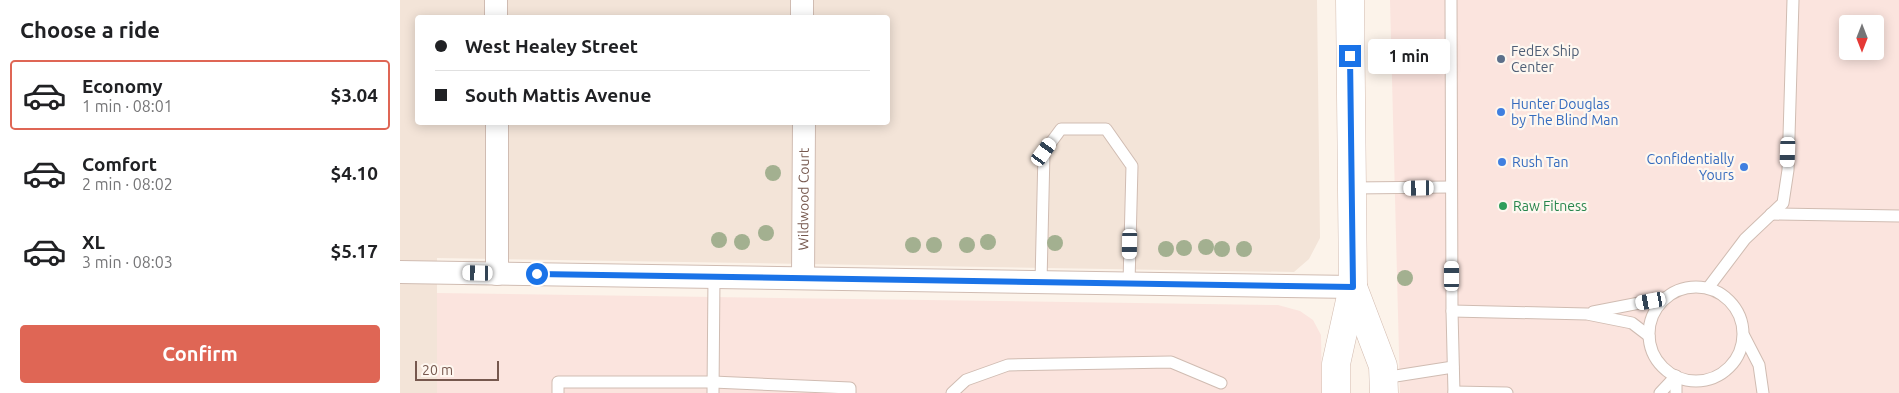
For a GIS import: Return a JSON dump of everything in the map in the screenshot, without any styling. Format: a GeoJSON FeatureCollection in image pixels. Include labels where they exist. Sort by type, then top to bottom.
{"type":"FeatureCollection","features":[{"type":"Feature","properties":{"kind":"main road"},"geometry":{"type":"LineString","coordinates":[[1336,393],[1336,364],[1353,287],[1350,0]]}},
{"type":"Feature","properties":{"kind":"main road"},"geometry":{"type":"LineString","coordinates":[[1353,287],[1383,366],[1384,386]]}},
{"type":"Feature","properties":{"kind":"street"},"geometry":{"type":"LineString","coordinates":[[496,0],[496,15]]}},
{"type":"Feature","properties":{"kind":"street"},"geometry":{"type":"LineString","coordinates":[[496,125],[497,274]]}},
{"type":"Feature","properties":{"kind":"street","name":"Wildwood Court"},"geometry":{"type":"LineString","coordinates":[[803,277],[804,125]]}},
{"type":"Feature","properties":{"kind":"street"},"geometry":{"type":"LineString","coordinates":[[400,272],[1353,287]]}},
{"type":"Feature","properties":{"kind":"lane"},"geometry":{"type":"LineString","coordinates":[[1450,0],[1454,392],[1507,393]]}},
{"type":"Feature","properties":{"kind":"lane"},"geometry":{"type":"LineString","coordinates":[[1708,288],[1745,239],[1783,202],[1788,170],[1794,0]]}},
{"type":"Feature","properties":{"kind":"lane"},"geometry":{"type":"LineString","coordinates":[[1041,282],[1044,152],[1060,129],[1106,129],[1132,166],[1129,283]]}},
{"type":"Feature","properties":{"kind":"lane"},"geometry":{"type":"LineString","coordinates":[[1352,188],[1451,187]]}},
{"type":"Feature","properties":{"kind":"lane"},"geometry":{"type":"LineString","coordinates":[[1771,214],[1899,216]]}},
{"type":"Feature","properties":{"kind":"lane"},"geometry":{"type":"LineString","coordinates":[[713,388],[714,276]]}},
{"type":"Feature","properties":{"kind":"lane"},"geometry":{"type":"LineString","coordinates":[[1744,336],[1740,352],[1732,365],[1720,375],[1706,380],[1690,380],[1676,376],[1663,368],[1654,355],[1649,336],[1654,311],[1665,298],[1677,290],[1692,287],[1708,288],[1723,294],[1734,306],[1742,320],[1744,336],[1759,365],[1763,393]]}},
{"type":"Feature","properties":{"kind":"lane"},"geometry":{"type":"LineString","coordinates":[[1587,314],[1665,298]]}},
{"type":"Feature","properties":{"kind":"lane"},"geometry":{"type":"LineString","coordinates":[[1452,311],[1587,314],[1632,323],[1649,336]]}},
{"type":"Feature","properties":{"kind":"lane"},"geometry":{"type":"LineString","coordinates":[[952,393],[966,380],[1008,365],[1028,364],[1171,362],[1221,383]]}},
{"type":"Feature","properties":{"kind":"lane"},"geometry":{"type":"LineString","coordinates":[[1384,386],[1453,367]]}},
{"type":"Feature","properties":{"kind":"lane"},"geometry":{"type":"LineString","coordinates":[[1660,393],[1676,376]]}},
{"type":"Feature","properties":{"kind":"lane"},"geometry":{"type":"LineString","coordinates":[[1676,376],[1676,393]]}},
{"type":"Feature","properties":{"kind":"lane"},"geometry":{"type":"LineString","coordinates":[[558,393],[558,382],[713,388],[850,388],[850,393]]}},
{"type":"Feature","properties":{"kind":"shaded area"},"geometry":{"type":"Polygon","coordinates":[[[400,0],[1317,0],[1320,238],[1309,259],[1294,272],[437,258],[437,393],[400,393],[400,0]]]}},
{"type":"Feature","properties":{"kind":"shaded area"},"geometry":{"type":"Polygon","coordinates":[[[1390,0],[1899,0],[1899,393],[1400,393],[1390,0]]]}},
{"type":"Feature","properties":{"kind":"shaded area"},"geometry":{"type":"Polygon","coordinates":[[[437,293],[1278,305],[1300,311],[1313,320],[1321,335],[1322,393],[437,393],[437,293]]]}},
{"type":"Feature","properties":{"kind":"place","name":"FedEx Ship Center"},"geometry":{"type":"Point","coordinates":[1501,59]}},
{"type":"Feature","properties":{"kind":"place","name":"Hunter Douglas by The Blind Man"},"geometry":{"type":"Point","coordinates":[1501,112]}},
{"type":"Feature","properties":{"kind":"place","name":"Rush Tan"},"geometry":{"type":"Point","coordinates":[1502,162]}},
{"type":"Feature","properties":{"kind":"place","name":"Confidentially Yours"},"geometry":{"type":"Point","coordinates":[1744,167]}},
{"type":"Feature","properties":{"kind":"place","name":"Raw Fitness"},"geometry":{"type":"Point","coordinates":[1503,206]}},
{"type":"Feature","properties":{"kind":"route"},"geometry":{"type":"LineString","coordinates":[[537,274],[1353,287],[1350,56]]}}]}
